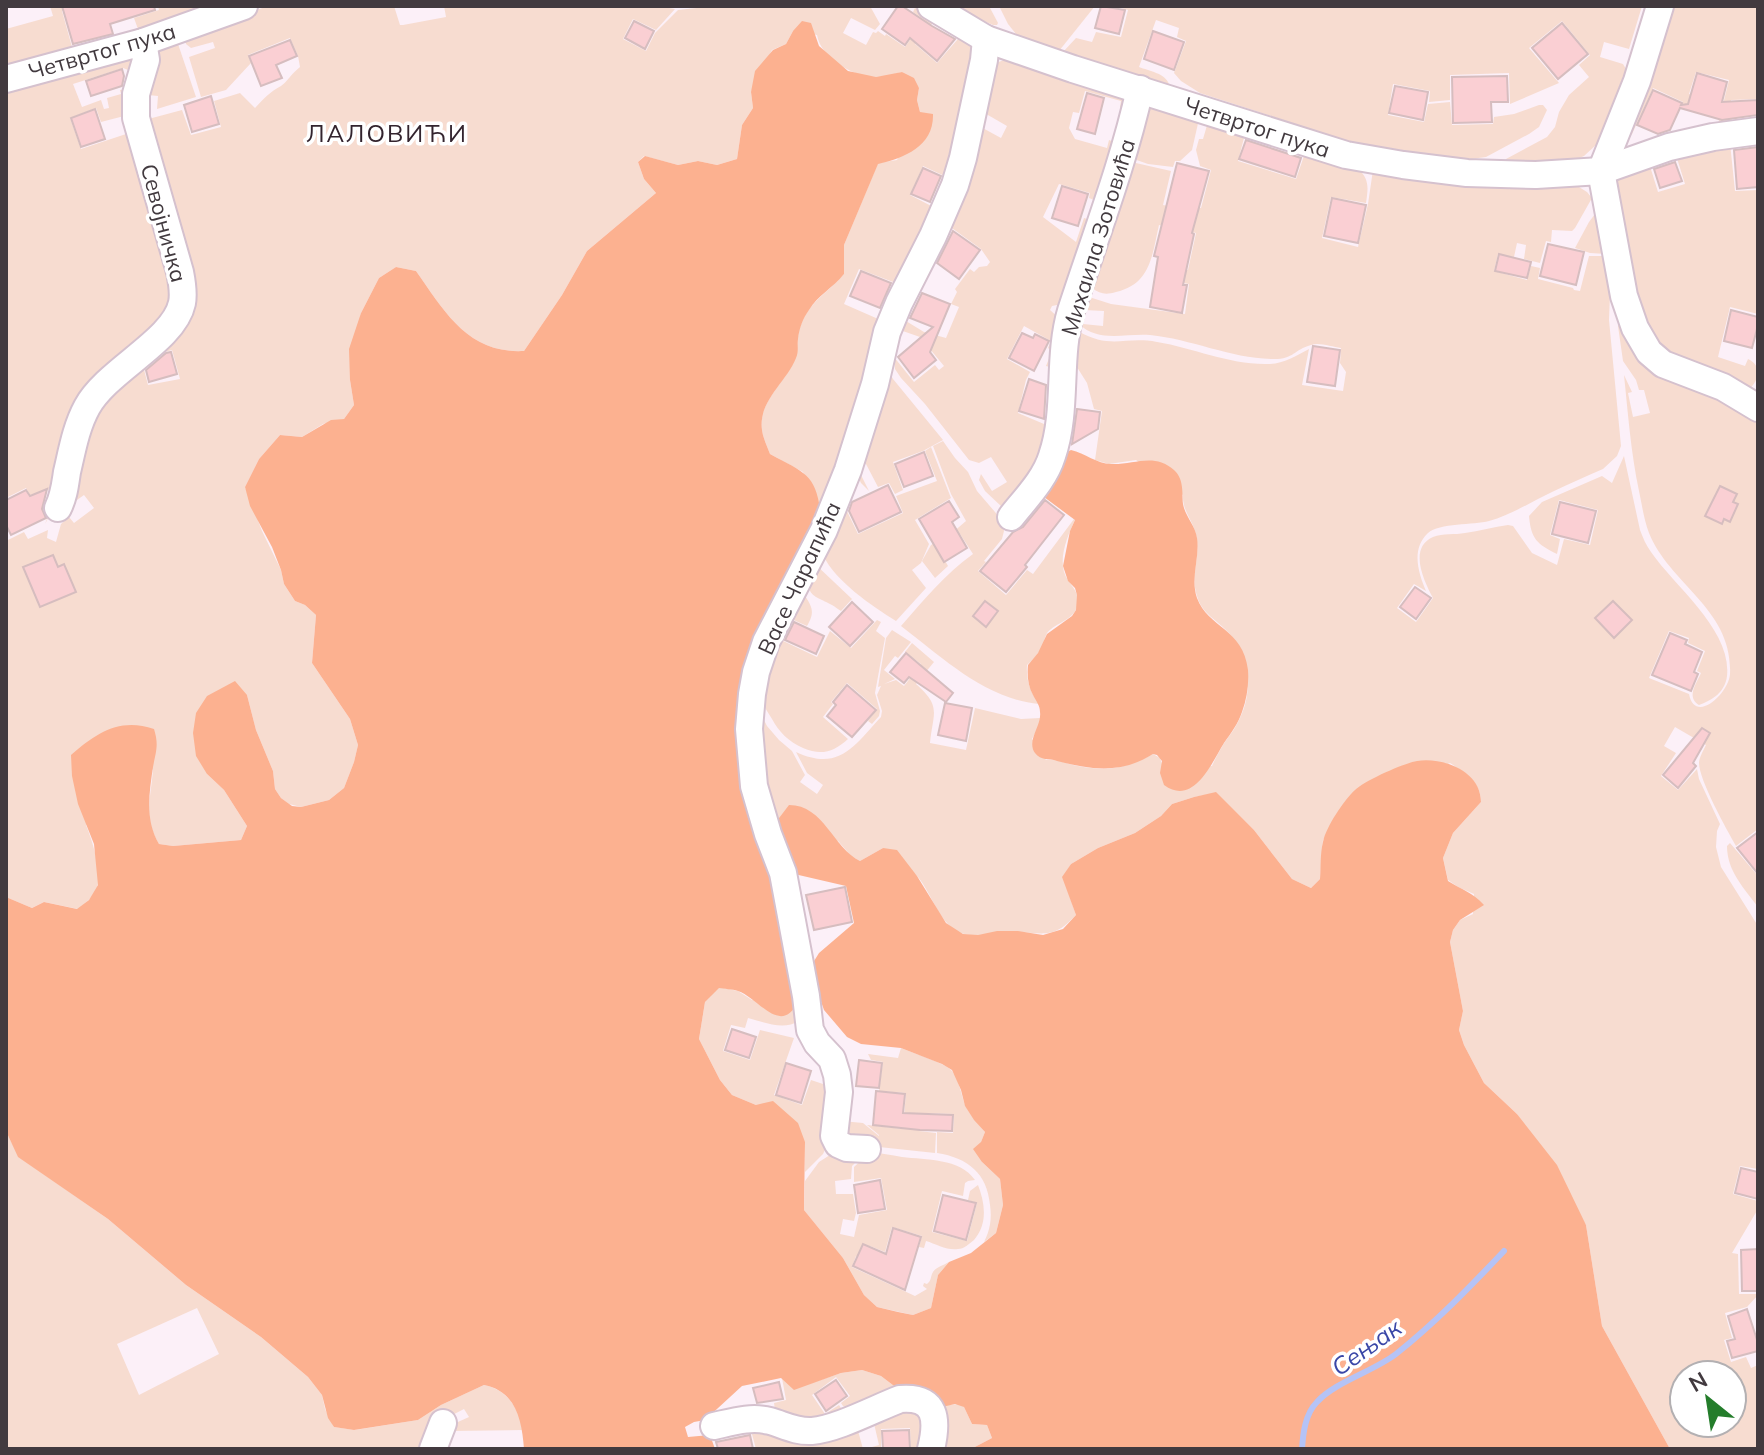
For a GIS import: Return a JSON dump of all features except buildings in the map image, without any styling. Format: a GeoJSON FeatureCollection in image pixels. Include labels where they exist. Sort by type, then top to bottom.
{"type":"FeatureCollection","features":[{"type":"Feature","properties":{"kind":"street","name":"Четвртог пука"},"geometry":{"type":"LineString","coordinates":[[6,79],[143,42],[244,6]]}},
{"type":"Feature","properties":{"kind":"street","name":"Четвртог пука"},"geometry":{"type":"LineString","coordinates":[[931,6],[986,39],[1275,134],[1360,157],[1467,173],[1536,175],[1601,171],[1669,147],[1758,131]]}},
{"type":"Feature","properties":{"kind":"street"},"geometry":{"type":"LineString","coordinates":[[1660,6],[1637,81],[1601,171],[1624,296],[1635,328],[1649,352],[1663,364],[1723,387],[1758,408]]}},
{"type":"Feature","properties":{"kind":"street","name":"Васе Чарапића"},"geometry":{"type":"LineString","coordinates":[[867,1149],[847,1148],[838,1144],[834,1136],[839,1092],[837,1075],[832,1059],[810,1030],[783,873],[754,786],[749,729],[752,694],[766,642],[824,530],[848,470],[875,384],[887,332],[955,185],[984,60],[986,39]]}},
{"type":"Feature","properties":{"kind":"street","name":"Севојничка"},"geometry":{"type":"LineString","coordinates":[[58,508],[87,406],[104,385],[166,331],[182,304],[180,272],[136,118],[136,94],[146,60],[143,42]]}},
{"type":"Feature","properties":{"kind":"street","name":"Михаила Зотовића"},"geometry":{"type":"LineString","coordinates":[[1011,517],[1044,473],[1052,456],[1062,402],[1068,324],[1132,128],[1140,89]]}},
{"type":"Feature","properties":{"kind":"street"},"geometry":{"type":"LineString","coordinates":[[714,1426],[758,1419],[799,1431],[813,1431],[900,1399],[912,1398],[924,1401],[932,1412],[935,1429],[931,1449]]}},
{"type":"Feature","properties":{"kind":"street"},"geometry":{"type":"LineString","coordinates":[[433,1449],[443,1423]]}},
{"type":"Feature","properties":{"kind":"shaded area"},"geometry":{"type":"Polygon","coordinates":[[[50,6],[76,6],[62,11],[72,47],[86,43],[87,47],[6,68],[6,29],[53,16],[50,6]]]}},
{"type":"Feature","properties":{"kind":"shaded area"},"geometry":{"type":"Polygon","coordinates":[[[158,6],[219,6],[139,32],[134,18],[159,10],[158,6]]]}},
{"type":"Feature","properties":{"kind":"shaded area"},"geometry":{"type":"Polygon","coordinates":[[[268,6],[394,6],[400,25],[446,17],[444,6],[657,6],[675,9],[656,30],[633,19],[623,39],[646,51],[655,33],[678,10],[715,6],[870,6],[880,24],[875,30],[851,18],[843,33],[866,45],[873,32],[878,31],[905,47],[924,20],[913,12],[915,8],[936,19],[915,44],[937,63],[958,39],[949,32],[951,28],[976,45],[951,179],[923,166],[910,195],[939,210],[882,311],[893,282],[859,269],[844,304],[885,322],[822,521],[803,472],[770,454],[762,430],[764,411],[793,363],[804,318],[844,274],[844,245],[878,163],[897,160],[920,112],[917,100],[919,88],[902,72],[876,77],[848,70],[831,58],[817,35],[793,31],[786,44],[772,50],[751,92],[753,108],[742,125],[737,159],[717,165],[698,161],[678,165],[644,156],[638,162],[644,179],[656,193],[587,251],[524,351],[488,346],[473,338],[448,315],[416,271],[396,267],[379,278],[361,313],[350,380],[354,405],[344,419],[323,424],[302,437],[280,435],[259,459],[245,487],[281,570],[284,584],[295,601],[316,615],[312,663],[350,719],[358,745],[344,788],[329,800],[301,807],[281,798],[275,789],[273,771],[256,730],[247,695],[207,774],[224,790],[247,826],[241,840],[173,846],[159,844],[150,816],[153,769],[86,825],[99,877],[97,888],[90,898],[78,909],[44,902],[32,908],[6,897],[6,541],[24,532],[28,539],[48,530],[47,538],[56,542],[61,524],[69,517],[74,523],[94,508],[84,495],[63,510],[82,426],[141,358],[148,385],[180,379],[172,350],[146,357],[177,322],[141,121],[182,110],[191,135],[221,127],[214,101],[240,93],[255,108],[283,84],[300,67],[290,38],[248,55],[251,63],[226,90],[201,97],[189,57],[215,48],[213,42],[191,48],[185,40],[196,32],[268,6]]]}},
{"type":"Feature","properties":{"kind":"shaded area"},"geometry":{"type":"Polygon","coordinates":[[[956,6],[989,6],[998,23],[993,25],[956,6]]]}},
{"type":"Feature","properties":{"kind":"shaded area"},"geometry":{"type":"Polygon","coordinates":[[[999,6],[1095,6],[1059,51],[1016,34],[999,6]]]}},
{"type":"Feature","properties":{"kind":"shaded area"},"geometry":{"type":"Polygon","coordinates":[[[1115,6],[1642,6],[1629,49],[1604,42],[1600,57],[1623,64],[1626,69],[1597,144],[1575,160],[1508,164],[1506,159],[1547,137],[1555,127],[1569,95],[1589,77],[1579,65],[1590,55],[1562,21],[1529,48],[1559,83],[1510,104],[1509,73],[1450,75],[1450,100],[1429,102],[1430,91],[1393,84],[1388,115],[1424,122],[1428,104],[1450,102],[1452,125],[1493,124],[1494,117],[1539,105],[1547,110],[1539,127],[1529,134],[1486,157],[1464,160],[1351,142],[1200,93],[1174,73],[1186,41],[1177,37],[1179,28],[1156,20],[1139,67],[1160,75],[1169,84],[1063,52],[1076,38],[1092,42],[1096,32],[1121,37],[1128,10],[1115,6]]]}},
{"type":"Feature","properties":{"kind":"shaded area"},"geometry":{"type":"Polygon","coordinates":[[[1670,6],[1758,6],[1758,99],[1731,100],[1732,127],[1717,128],[1729,80],[1696,72],[1689,94],[1696,97],[1692,111],[1682,108],[1683,102],[1653,88],[1625,144],[1670,6]]]}},
{"type":"Feature","properties":{"kind":"shaded area"},"geometry":{"type":"Polygon","coordinates":[[[802,21],[811,23],[819,46],[848,71],[876,77],[902,72],[914,78],[919,88],[917,100],[920,112],[933,114],[929,134],[916,149],[878,164],[844,245],[844,274],[805,316],[799,331],[796,358],[764,410],[763,433],[770,454],[808,478],[817,494],[822,521],[745,673],[740,677],[799,1000],[785,1016],[777,1016],[733,990],[719,988],[705,1002],[699,1039],[720,1080],[732,1095],[756,1105],[773,1101],[798,1123],[805,1142],[804,1210],[843,1258],[864,1295],[877,1307],[913,1315],[931,1308],[938,1275],[949,1262],[971,1253],[996,1233],[1003,1205],[1000,1179],[973,1149],[981,1142],[985,1132],[965,1106],[952,1070],[901,1048],[861,1044],[847,1037],[824,1010],[811,966],[819,953],[854,923],[846,886],[790,873],[773,826],[789,805],[801,807],[820,819],[842,847],[860,861],[883,848],[897,850],[946,923],[963,934],[1018,931],[1043,935],[1063,929],[1076,915],[1062,877],[1071,864],[1098,848],[1135,833],[1161,816],[1172,804],[1216,792],[1254,830],[1292,879],[1311,888],[1320,879],[1322,847],[1328,829],[1355,790],[1375,777],[1411,762],[1427,760],[1449,764],[1468,774],[1475,782],[1481,802],[1453,833],[1443,858],[1448,881],[1484,905],[1460,920],[1450,942],[1463,1011],[1459,1030],[1484,1083],[1517,1114],[1557,1165],[1586,1225],[1602,1326],[1670,1449],[971,1449],[992,1438],[987,1425],[972,1424],[964,1407],[955,1404],[942,1407],[906,1395],[881,1376],[862,1370],[841,1373],[794,1390],[781,1378],[742,1386],[705,1420],[685,1427],[688,1437],[710,1435],[715,1449],[524,1449],[519,1418],[510,1401],[495,1388],[484,1385],[441,1405],[418,1420],[354,1430],[334,1427],[328,1418],[322,1395],[308,1377],[261,1337],[186,1285],[108,1219],[18,1157],[6,1131],[6,897],[32,908],[44,902],[77,909],[89,900],[98,885],[94,844],[78,804],[71,755],[109,729],[130,725],[154,729],[156,748],[149,807],[159,844],[173,846],[241,840],[247,826],[224,790],[207,774],[196,756],[193,733],[196,713],[207,696],[235,681],[247,695],[256,730],[273,771],[275,789],[281,798],[292,806],[301,807],[329,800],[344,788],[358,745],[350,719],[312,663],[316,615],[295,601],[284,584],[272,547],[250,506],[245,487],[259,459],[280,435],[302,437],[331,420],[344,419],[354,405],[349,349],[361,313],[379,278],[396,267],[416,271],[448,315],[473,338],[488,346],[524,351],[587,251],[656,193],[644,179],[638,162],[645,156],[678,165],[698,161],[717,165],[737,159],[742,125],[753,108],[751,92],[755,71],[773,50],[786,44],[802,21]]]}},
{"type":"Feature","properties":{"kind":"shaded area"},"geometry":{"type":"Polygon","coordinates":[[[177,41],[196,97],[157,109],[158,96],[148,95],[153,51],[177,41]]]}},
{"type":"Feature","properties":{"kind":"shaded area"},"geometry":{"type":"Polygon","coordinates":[[[140,53],[136,73],[123,68],[73,84],[82,107],[101,100],[104,109],[109,108],[107,98],[128,89],[128,115],[101,122],[96,108],[70,118],[81,149],[129,133],[175,304],[106,379],[60,496],[45,524],[54,501],[48,489],[30,495],[26,488],[6,498],[6,87],[140,53]]]}},
{"type":"Feature","properties":{"kind":"shaded area"},"geometry":{"type":"Polygon","coordinates":[[[1013,60],[1124,95],[1129,109],[1120,107],[1121,101],[1085,91],[1079,113],[1073,112],[1069,128],[1075,139],[1107,148],[1109,140],[1120,144],[1102,203],[1089,198],[1090,193],[1059,184],[1043,217],[1076,242],[1084,218],[1096,222],[1062,304],[1052,306],[1050,310],[1059,318],[1056,369],[1046,366],[1052,351],[1048,348],[1051,341],[1024,326],[1007,359],[1030,372],[1018,413],[1044,424],[1056,420],[1047,454],[1002,507],[985,491],[979,480],[981,474],[992,491],[1007,482],[991,457],[979,463],[969,460],[901,378],[895,369],[894,357],[914,382],[935,365],[939,370],[944,366],[920,337],[897,329],[901,318],[924,332],[946,338],[959,307],[951,304],[957,292],[955,289],[970,269],[974,272],[990,262],[981,249],[949,226],[979,126],[1001,138],[1007,126],[981,111],[996,63],[1013,60]]]}},
{"type":"Feature","properties":{"kind":"shaded area"},"geometry":{"type":"Polygon","coordinates":[[[1151,105],[1199,119],[1192,150],[1180,161],[1175,161],[1173,167],[1148,164],[1128,157],[1142,112],[1151,105]]]}},
{"type":"Feature","properties":{"kind":"shaded area"},"geometry":{"type":"Polygon","coordinates":[[[1208,122],[1245,134],[1238,161],[1296,179],[1305,153],[1358,169],[1366,180],[1366,203],[1331,197],[1322,238],[1358,247],[1373,170],[1579,187],[1592,198],[1572,231],[1552,230],[1551,242],[1546,241],[1540,263],[1524,259],[1526,245],[1517,243],[1514,257],[1498,254],[1494,271],[1527,280],[1531,266],[1540,268],[1538,279],[1580,291],[1589,256],[1606,256],[1621,446],[1617,456],[1603,469],[1505,515],[1489,521],[1440,527],[1428,533],[1418,553],[1419,569],[1426,591],[1414,584],[1397,608],[1416,622],[1433,598],[1420,565],[1421,549],[1425,542],[1437,536],[1508,525],[1513,526],[1532,553],[1557,565],[1564,539],[1590,545],[1598,510],[1559,500],[1550,535],[1560,539],[1557,554],[1536,540],[1529,516],[1542,502],[1602,476],[1612,483],[1624,456],[1645,541],[1711,626],[1721,642],[1726,659],[1724,687],[1713,698],[1699,705],[1693,694],[1705,651],[1688,643],[1689,638],[1669,631],[1649,678],[1689,694],[1692,703],[1698,707],[1711,703],[1724,690],[1728,682],[1728,651],[1722,632],[1711,615],[1671,568],[1647,528],[1634,462],[1624,375],[1632,392],[1628,393],[1633,417],[1650,413],[1644,390],[1639,390],[1623,361],[1619,324],[1758,421],[1758,829],[1736,846],[1700,771],[1699,761],[1706,745],[1675,727],[1664,746],[1676,753],[1661,776],[1678,790],[1697,769],[1720,824],[1716,847],[1721,867],[1758,926],[1758,1169],[1740,1166],[1733,1194],[1758,1201],[1758,1209],[1732,1253],[1738,1254],[1739,1294],[1758,1295],[1747,1307],[1725,1313],[1732,1338],[1724,1340],[1730,1359],[1668,1359],[1668,1439],[1748,1439],[1748,1361],[1751,1368],[1758,1365],[1758,1449],[1670,1449],[1602,1326],[1586,1225],[1517,1114],[1484,1083],[1464,1045],[1459,1030],[1463,1011],[1450,942],[1460,920],[1473,914],[1474,894],[1448,880],[1443,858],[1453,833],[1481,802],[1475,784],[1450,763],[1338,812],[1323,840],[1320,879],[1311,888],[1292,879],[1254,830],[1216,793],[1172,804],[1161,816],[1135,833],[1098,848],[1071,864],[1063,877],[1076,915],[1056,931],[1044,933],[964,934],[948,925],[917,876],[883,848],[860,861],[852,857],[838,841],[773,826],[766,806],[756,704],[767,726],[792,751],[805,775],[800,782],[817,794],[823,785],[807,773],[796,752],[824,759],[835,757],[854,746],[881,717],[877,695],[881,686],[878,687],[886,638],[892,630],[911,642],[884,670],[895,679],[884,684],[896,680],[904,686],[921,664],[905,652],[912,643],[934,662],[916,684],[933,705],[930,743],[966,750],[975,708],[1021,719],[1040,718],[1032,739],[1046,760],[1108,769],[1125,766],[1153,754],[1160,758],[1162,764],[1212,766],[1242,713],[1248,689],[1246,665],[1229,633],[1199,602],[1195,588],[1197,543],[1183,495],[1136,460],[1109,464],[1095,460],[1102,411],[1094,409],[1087,383],[1075,364],[1078,331],[1100,340],[1157,342],[1254,364],[1279,363],[1309,349],[1302,385],[1343,391],[1346,372],[1340,363],[1341,348],[1326,345],[1311,345],[1284,358],[1256,358],[1165,337],[1103,335],[1079,324],[1082,321],[1083,324],[1103,326],[1104,311],[1084,310],[1086,296],[1111,304],[1185,314],[1189,284],[1154,278],[1156,265],[1188,270],[1196,233],[1159,225],[1148,267],[1136,282],[1128,288],[1109,293],[1100,293],[1092,288],[1127,161],[1171,171],[1163,205],[1201,208],[1211,170],[1200,166],[1196,150],[1199,139],[1203,139],[1208,122]]]}},
{"type":"Feature","properties":{"kind":"shaded area"},"geometry":{"type":"Polygon","coordinates":[[[1730,143],[1735,191],[1758,190],[1758,314],[1730,307],[1718,357],[1745,366],[1748,359],[1753,362],[1758,374],[1748,390],[1664,353],[1642,320],[1614,183],[1618,174],[1649,163],[1658,192],[1685,184],[1676,155],[1730,143]]]}},
{"type":"Feature","properties":{"kind":"shaded area"},"geometry":{"type":"Polygon","coordinates":[[[1598,210],[1606,254],[1575,248],[1598,210]]]}},
{"type":"Feature","properties":{"kind":"shaded area"},"geometry":{"type":"Polygon","coordinates":[[[884,363],[893,379],[943,440],[893,462],[903,490],[895,494],[889,483],[878,487],[866,464],[858,465],[869,491],[855,470],[884,363]]]}},
{"type":"Feature","properties":{"kind":"shaded area"},"geometry":{"type":"Polygon","coordinates":[[[943,441],[968,472],[977,491],[1001,519],[1002,539],[978,571],[1006,595],[1027,570],[1033,574],[1075,520],[1066,542],[1063,566],[1078,596],[1078,603],[1070,617],[1047,633],[1040,651],[1027,665],[1029,685],[1039,704],[1000,694],[982,685],[901,626],[944,579],[973,554],[960,534],[943,544],[943,557],[948,566],[935,578],[922,561],[931,545],[966,521],[951,494],[933,446],[943,441]]]}},
{"type":"Feature","properties":{"kind":"shaded area"},"geometry":{"type":"Polygon","coordinates":[[[931,447],[951,498],[915,520],[929,544],[921,563],[912,570],[926,588],[896,621],[845,583],[823,555],[844,505],[858,534],[903,513],[896,496],[937,481],[925,451],[931,447]]]}},
{"type":"Feature","properties":{"kind":"shaded area"},"geometry":{"type":"Polygon","coordinates":[[[1071,450],[1106,464],[1151,460],[1174,470],[1182,486],[1184,508],[1197,538],[1194,583],[1197,598],[1209,616],[1233,637],[1245,656],[1248,686],[1240,716],[1208,770],[1193,786],[1184,790],[1164,785],[1160,773],[1162,761],[1157,755],[1130,765],[1094,768],[1042,758],[1033,748],[1040,712],[1031,692],[1028,665],[1047,634],[1076,610],[1075,588],[1068,581],[1063,566],[1075,520],[1044,497],[1060,458],[1071,450]]]}},
{"type":"Feature","properties":{"kind":"shaded area"},"geometry":{"type":"Polygon","coordinates":[[[815,564],[852,599],[841,611],[810,591],[815,564]]]}},
{"type":"Feature","properties":{"kind":"shaded area"},"geometry":{"type":"Polygon","coordinates":[[[801,587],[811,606],[810,620],[807,626],[789,618],[779,639],[817,657],[830,631],[851,648],[877,620],[881,622],[876,631],[885,638],[875,693],[879,716],[872,724],[868,721],[877,709],[847,683],[823,717],[848,739],[827,751],[816,752],[789,740],[775,724],[761,697],[763,672],[768,658],[801,587]]]}},
{"type":"Feature","properties":{"kind":"shaded area"},"geometry":{"type":"Polygon","coordinates":[[[1730,843],[1758,876],[1758,907],[1733,871],[1727,846],[1730,843]]]}},
{"type":"Feature","properties":{"kind":"shaded area"},"geometry":{"type":"Polygon","coordinates":[[[719,987],[738,991],[752,1000],[799,1000],[799,1021],[780,1026],[748,1018],[745,1028],[731,1025],[723,1051],[750,1060],[760,1030],[794,1038],[774,1095],[802,1105],[811,1080],[826,1085],[829,1141],[823,1154],[805,1172],[805,1142],[756,1105],[732,1095],[720,1080],[699,1039],[705,1002],[719,987]]]}},
{"type":"Feature","properties":{"kind":"shaded area"},"geometry":{"type":"Polygon","coordinates":[[[901,1048],[952,1071],[966,1107],[985,1132],[981,1142],[982,1162],[1000,1179],[1003,1205],[996,1233],[984,1242],[991,1215],[985,1184],[967,1163],[937,1153],[937,1132],[953,1133],[954,1114],[919,1113],[919,1131],[936,1133],[935,1153],[851,1144],[842,1121],[863,1123],[879,1136],[867,1125],[903,1129],[906,1093],[879,1091],[883,1062],[871,1060],[868,1054],[898,1058],[901,1048]]]}},
{"type":"Feature","properties":{"kind":"shaded area"},"geometry":{"type":"Polygon","coordinates":[[[6,1131],[19,1157],[108,1219],[186,1285],[261,1337],[308,1377],[322,1395],[334,1427],[355,1430],[418,1420],[441,1405],[484,1385],[500,1391],[511,1401],[523,1430],[449,1431],[449,1426],[469,1417],[464,1409],[427,1428],[423,1449],[6,1449],[6,1131]],[[197,1308],[117,1344],[139,1395],[219,1354],[197,1308]]]}},
{"type":"Feature","properties":{"kind":"shaded area"},"geometry":{"type":"Polygon","coordinates":[[[870,1152],[952,1164],[975,1180],[965,1183],[963,1196],[942,1191],[932,1232],[967,1241],[977,1203],[968,1200],[970,1191],[978,1185],[982,1199],[982,1227],[974,1240],[962,1248],[950,1249],[926,1241],[924,1248],[919,1247],[922,1236],[892,1227],[885,1252],[870,1246],[864,1259],[856,1256],[852,1267],[915,1296],[927,1289],[924,1283],[929,1283],[934,1270],[949,1262],[938,1275],[931,1308],[913,1315],[877,1307],[864,1295],[843,1258],[804,1210],[805,1181],[819,1162],[833,1153],[859,1159],[852,1166],[851,1179],[835,1181],[836,1194],[853,1194],[856,1213],[854,1221],[843,1219],[840,1234],[854,1237],[859,1215],[887,1210],[881,1178],[854,1182],[854,1167],[870,1152]]]}},
{"type":"Feature","properties":{"kind":"shaded area"},"geometry":{"type":"Polygon","coordinates":[[[862,1370],[881,1376],[906,1395],[857,1412],[841,1403],[850,1396],[836,1377],[812,1395],[825,1414],[839,1405],[853,1414],[815,1428],[775,1410],[774,1403],[786,1400],[782,1378],[794,1389],[841,1373],[862,1370]]]}},
{"type":"Feature","properties":{"kind":"shaded area"},"geometry":{"type":"Polygon","coordinates":[[[960,1404],[972,1424],[987,1425],[992,1438],[971,1449],[936,1449],[942,1407],[960,1404]]]}},
{"type":"Feature","properties":{"kind":"shaded area"},"geometry":{"type":"Polygon","coordinates":[[[920,1406],[928,1449],[911,1449],[910,1428],[881,1429],[881,1449],[865,1449],[879,1445],[872,1415],[920,1406]]]}},
{"type":"Feature","properties":{"kind":"shaded area"},"geometry":{"type":"Polygon","coordinates":[[[749,1423],[857,1427],[863,1449],[756,1449],[749,1423]]]}},
{"type":"Feature","properties":{"kind":"waterway","name":"Сењак"},"geometry":{"type":"LineString","coordinates":[[1302,1449],[1307,1418],[1317,1402],[1334,1388],[1396,1354],[1504,1251]]}},
{"type":"Feature","properties":{"kind":"district","name":"ЛАЛОВИЋИ"},"geometry":{"type":"Point","coordinates":[387,133]}}]}
